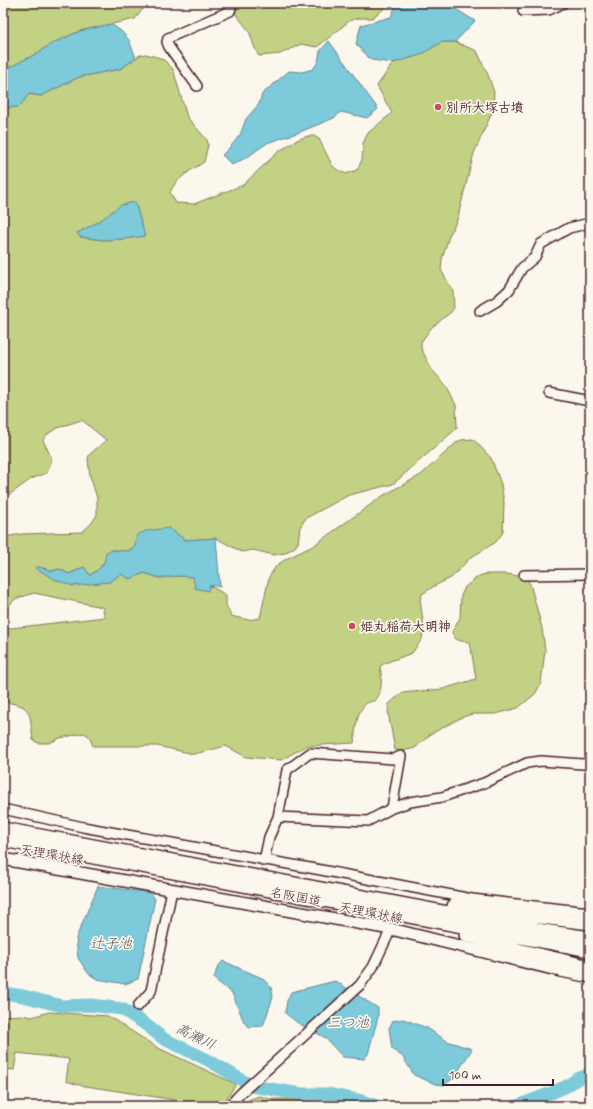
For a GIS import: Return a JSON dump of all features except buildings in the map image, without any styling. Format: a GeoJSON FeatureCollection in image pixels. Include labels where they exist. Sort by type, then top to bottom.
{"type":"FeatureCollection","features":[{"type":"Feature","properties":{"kind":"highway","name":"名阪国道"},"geometry":{"type":"LineString","coordinates":[[3,829],[590,938]]}},
{"type":"Feature","properties":{"kind":"highway","name":"名阪国道"},"geometry":{"type":"LineString","coordinates":[[3,840],[590,950]]}},
{"type":"Feature","properties":{"kind":"highway"},"geometry":{"type":"LineString","coordinates":[[243,886],[300,900],[433,926],[518,950],[590,967]]}},
{"type":"Feature","properties":{"kind":"highway"},"geometry":{"type":"LineString","coordinates":[[325,890],[590,923]]}},
{"type":"Feature","properties":{"kind":"main road","name":"天理環状線"},"geometry":{"type":"LineString","coordinates":[[3,859],[392,929],[590,977]]}},
{"type":"Feature","properties":{"kind":"street"},"geometry":{"type":"LineString","coordinates":[[197,86],[169,47],[167,42],[168,38],[230,11],[232,3]]}},
{"type":"Feature","properties":{"kind":"street"},"geometry":{"type":"LineString","coordinates":[[523,12],[564,3]]}},
{"type":"Feature","properties":{"kind":"street"},"geometry":{"type":"LineString","coordinates":[[480,311],[497,301],[509,290],[522,268],[535,257],[541,244],[569,228],[590,223]]}},
{"type":"Feature","properties":{"kind":"street"},"geometry":{"type":"LineString","coordinates":[[549,393],[590,401]]}},
{"type":"Feature","properties":{"kind":"street"},"geometry":{"type":"LineString","coordinates":[[524,575],[590,574]]}},
{"type":"Feature","properties":{"kind":"street"},"geometry":{"type":"LineString","coordinates":[[264,861],[269,837],[278,817],[287,770],[310,753],[392,759],[401,756],[392,808]]}},
{"type":"Feature","properties":{"kind":"street"},"geometry":{"type":"LineString","coordinates":[[278,817],[368,821],[392,808],[410,802],[442,797],[484,783],[527,763],[541,760],[583,764],[590,762]]}},
{"type":"Feature","properties":{"kind":"street"},"geometry":{"type":"LineString","coordinates":[[3,809],[83,827],[472,900],[590,912]]}},
{"type":"Feature","properties":{"kind":"street"},"geometry":{"type":"LineString","coordinates":[[138,1006],[151,991],[172,890]]}},
{"type":"Feature","properties":{"kind":"street"},"geometry":{"type":"LineString","coordinates":[[228,1106],[360,985],[373,967],[392,929]]}},
{"type":"Feature","properties":{"kind":"green space"},"geometry":{"type":"Polygon","coordinates":[[[3,3],[148,3],[135,19],[80,31],[53,43],[3,71],[3,3]]]}},
{"type":"Feature","properties":{"kind":"green space"},"geometry":{"type":"Polygon","coordinates":[[[234,3],[388,3],[385,8],[372,18],[359,18],[349,21],[317,47],[301,44],[280,54],[259,56],[255,50],[248,30],[234,11],[234,3]]]}},
{"type":"Feature","properties":{"kind":"green space"},"geometry":{"type":"Polygon","coordinates":[[[442,42],[455,42],[477,51],[494,92],[493,110],[474,153],[457,220],[449,236],[442,259],[441,270],[453,291],[454,308],[431,328],[421,342],[421,348],[432,370],[445,384],[456,405],[457,428],[393,484],[349,495],[306,518],[300,527],[298,543],[295,547],[285,553],[274,555],[253,550],[242,552],[216,538],[185,540],[169,528],[128,551],[113,550],[99,569],[90,575],[84,567],[69,574],[59,569],[52,571],[39,567],[36,568],[56,580],[109,582],[121,574],[130,579],[144,573],[160,578],[177,576],[193,577],[226,595],[226,605],[231,616],[248,620],[260,618],[269,577],[276,566],[286,559],[313,546],[384,495],[421,475],[456,443],[461,440],[473,439],[491,458],[501,484],[504,502],[503,532],[496,542],[470,558],[451,578],[422,594],[420,600],[424,628],[422,639],[412,653],[380,666],[381,689],[375,701],[364,705],[358,716],[354,743],[306,746],[281,760],[246,757],[226,746],[194,754],[157,746],[93,746],[89,736],[84,733],[60,738],[49,743],[38,743],[33,740],[30,717],[25,708],[13,703],[3,702],[3,629],[105,617],[102,607],[34,593],[15,599],[3,612],[3,542],[5,538],[22,534],[82,532],[91,524],[97,515],[97,498],[90,476],[88,460],[89,455],[106,440],[82,420],[55,429],[43,440],[51,457],[51,463],[47,473],[31,479],[9,495],[3,481],[3,108],[19,107],[29,94],[41,96],[79,77],[120,69],[140,55],[146,54],[160,58],[173,69],[187,117],[207,140],[208,145],[204,162],[189,171],[180,179],[172,188],[170,193],[176,203],[194,204],[243,185],[278,152],[297,140],[308,136],[314,136],[319,139],[332,165],[336,169],[346,174],[357,170],[362,160],[363,143],[368,133],[392,113],[377,86],[393,63],[420,55],[442,42]],[[135,202],[78,233],[80,237],[103,240],[144,236],[135,202]]]}},
{"type":"Feature","properties":{"kind":"green space"},"geometry":{"type":"Polygon","coordinates":[[[486,574],[515,575],[528,580],[542,628],[545,650],[541,683],[535,694],[518,708],[496,714],[473,714],[462,717],[431,734],[415,748],[403,751],[395,750],[388,712],[389,704],[402,693],[443,689],[476,679],[470,642],[461,641],[455,638],[452,632],[460,618],[461,596],[465,587],[479,576],[486,574]]]}},
{"type":"Feature","properties":{"kind":"green space"},"geometry":{"type":"Polygon","coordinates":[[[49,1012],[108,1016],[158,1048],[236,1084],[222,1106],[207,1106],[79,1085],[66,1081],[69,1059],[17,1053],[14,1070],[3,1069],[3,1016],[22,1015],[32,1017],[49,1012]]]}},
{"type":"Feature","properties":{"kind":"green space"},"geometry":{"type":"Polygon","coordinates":[[[259,1096],[271,1099],[296,1099],[313,1103],[335,1102],[343,1106],[246,1106],[248,1100],[259,1096]]]}},
{"type":"Feature","properties":{"kind":"water"},"geometry":{"type":"Polygon","coordinates":[[[397,3],[446,3],[475,21],[455,42],[442,42],[420,55],[393,63],[371,60],[356,44],[361,25],[391,17],[397,3]]]}},
{"type":"Feature","properties":{"kind":"water"},"geometry":{"type":"Polygon","coordinates":[[[111,24],[121,31],[129,40],[136,58],[120,69],[79,77],[41,96],[29,94],[19,107],[3,108],[4,70],[34,55],[53,43],[80,31],[111,24]]]}},
{"type":"Feature","properties":{"kind":"water"},"geometry":{"type":"Polygon","coordinates":[[[329,41],[378,109],[367,118],[341,112],[334,118],[300,132],[267,143],[249,156],[232,165],[222,155],[240,135],[246,119],[259,104],[262,94],[289,71],[302,72],[313,69],[318,62],[320,51],[329,41]]]}},
{"type":"Feature","properties":{"kind":"water"},"geometry":{"type":"Polygon","coordinates":[[[135,202],[145,236],[103,240],[80,237],[77,233],[98,222],[121,205],[135,202]]]}},
{"type":"Feature","properties":{"kind":"water"},"geometry":{"type":"Polygon","coordinates":[[[169,528],[185,540],[216,538],[220,587],[210,585],[208,591],[195,588],[193,577],[177,576],[160,578],[144,573],[130,579],[121,574],[109,582],[73,586],[56,580],[35,568],[39,567],[52,571],[59,569],[69,574],[84,567],[90,575],[102,566],[105,560],[106,552],[113,550],[128,551],[135,546],[137,535],[146,531],[169,528]]]}},
{"type":"Feature","properties":{"kind":"water","name":"辻子池"},"geometry":{"type":"Polygon","coordinates":[[[98,886],[151,893],[155,899],[138,979],[125,984],[97,979],[88,973],[78,958],[76,938],[98,886]]]}},
{"type":"Feature","properties":{"kind":"water"},"geometry":{"type":"Polygon","coordinates":[[[223,961],[262,978],[271,987],[273,997],[263,1026],[248,1027],[244,1022],[232,993],[214,979],[217,968],[223,961]]]}},
{"type":"Feature","properties":{"kind":"water","name":"三つ池"},"geometry":{"type":"Polygon","coordinates":[[[335,981],[378,1008],[378,1017],[368,1054],[364,1059],[343,1057],[324,1037],[298,1023],[285,1013],[287,1001],[291,992],[335,981]]]}},
{"type":"Feature","properties":{"kind":"water","name":"三つ池"},"geometry":{"type":"Polygon","coordinates":[[[403,1019],[427,1028],[447,1041],[472,1049],[454,1078],[444,1085],[435,1084],[414,1075],[403,1057],[392,1049],[389,1028],[393,1021],[403,1019]]]}},
{"type":"Feature","properties":{"kind":"waterway","name":"高瀬川"},"geometry":{"type":"LineString","coordinates":[[3,993],[23,996],[62,1006],[91,1005],[122,1009],[164,1039],[208,1060],[252,1086],[301,1094],[328,1094],[358,1100],[377,1106]]}},
{"type":"Feature","properties":{"kind":"waterway","name":"高瀬川"},"geometry":{"type":"LineString","coordinates":[[517,1106],[567,1086],[577,1079],[590,1074]]}},
{"type":"Feature","properties":{"kind":"tunnel"},"geometry":{"type":"LineString","coordinates":[[253,904],[264,861]]}},
{"type":"Feature","properties":{"kind":"place","name":"別所大塚古墳"},"geometry":{"type":"Point","coordinates":[438,107]}},
{"type":"Feature","properties":{"kind":"place","name":"姫丸稲荷大明神"},"geometry":{"type":"Point","coordinates":[352,626]}}]}
